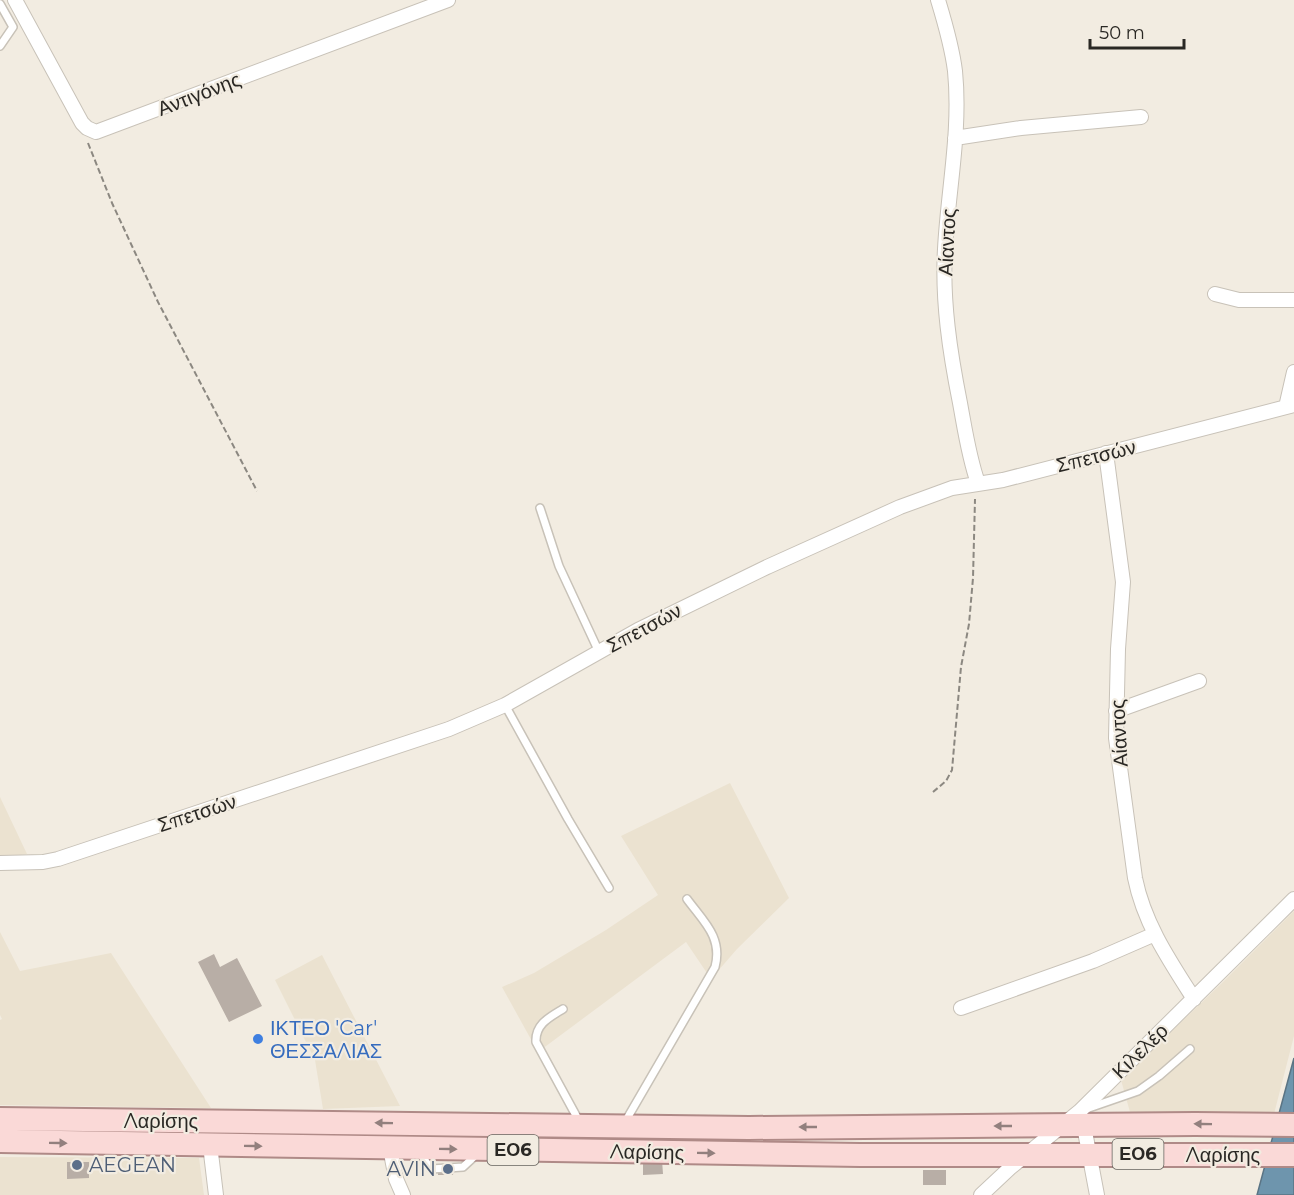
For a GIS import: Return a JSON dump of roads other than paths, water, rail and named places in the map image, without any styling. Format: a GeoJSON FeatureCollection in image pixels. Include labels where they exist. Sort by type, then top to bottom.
{"type":"FeatureCollection","features":[{"type":"Feature","properties":{"kind":"main road","name":"Λαρίσης"},"geometry":{"type":"LineString","coordinates":[[0,1119],[622,1127],[743,1122],[1075,1121],[1294,1125]]}},
{"type":"Feature","properties":{"kind":"main road","name":"Λαρίσης"},"geometry":{"type":"LineString","coordinates":[[0,1141],[482,1149],[608,1156],[1294,1155]]}},
{"type":"Feature","properties":{"kind":"street","name":"Αντιγόνης"},"geometry":{"type":"LineString","coordinates":[[15,0],[82,123],[90,130],[100,132],[229,81],[448,0]]}},
{"type":"Feature","properties":{"kind":"street","name":"Αίαντος"},"geometry":{"type":"LineString","coordinates":[[938,0],[954,66],[956,110],[945,249],[945,294],[952,363],[976,484]]}},
{"type":"Feature","properties":{"kind":"street"},"geometry":{"type":"LineString","coordinates":[[955,138],[1021,128],[1140,117]]}},
{"type":"Feature","properties":{"kind":"street"},"geometry":{"type":"LineString","coordinates":[[1215,294],[1239,300],[1294,300]]}},
{"type":"Feature","properties":{"kind":"street"},"geometry":{"type":"LineString","coordinates":[[1290,406],[1294,372]]}},
{"type":"Feature","properties":{"kind":"street","name":"Σπετσών"},"geometry":{"type":"LineString","coordinates":[[0,863],[43,862],[58,859],[424,738],[505,705],[638,630],[767,567],[943,490],[1003,480],[1290,406]]}},
{"type":"Feature","properties":{"kind":"street","name":"Αίαντος"},"geometry":{"type":"LineString","coordinates":[[1106,453],[1123,582],[1118,649],[1116,738],[1135,878],[1139,898],[1155,934],[1194,999]]}},
{"type":"Feature","properties":{"kind":"street"},"geometry":{"type":"LineString","coordinates":[[1116,711],[1199,681]]}},
{"type":"Feature","properties":{"kind":"street","name":"Κιλελέρ"},"geometry":{"type":"LineString","coordinates":[[981,1195],[1027,1154],[1075,1121],[1294,899]]}},
{"type":"Feature","properties":{"kind":"street"},"geometry":{"type":"LineString","coordinates":[[962,1008],[1094,961],[1155,934]]}},
{"type":"Feature","properties":{"kind":"street"},"geometry":{"type":"LineString","coordinates":[[1075,1121],[1089,1154],[1097,1195]]}},
{"type":"Feature","properties":{"kind":"street"},"geometry":{"type":"LineString","coordinates":[[210,1145],[216,1195]]}},
{"type":"Feature","properties":{"kind":"street"},"geometry":{"type":"LineString","coordinates":[[390,1148],[396,1179],[403,1195]]}},
{"type":"Feature","properties":{"kind":"lane"},"geometry":{"type":"LineString","coordinates":[[0,4],[13,27],[0,46]]}},
{"type":"Feature","properties":{"kind":"lane"},"geometry":{"type":"LineString","coordinates":[[540,508],[559,566],[599,652]]}},
{"type":"Feature","properties":{"kind":"lane"},"geometry":{"type":"LineString","coordinates":[[505,705],[609,888]]}},
{"type":"Feature","properties":{"kind":"lane"},"geometry":{"type":"LineString","coordinates":[[622,1127],[715,967],[718,949],[716,941],[687,899]]}},
{"type":"Feature","properties":{"kind":"lane"},"geometry":{"type":"LineString","coordinates":[[563,1009],[540,1026],[536,1042],[582,1126]]}},
{"type":"Feature","properties":{"kind":"lane"},"geometry":{"type":"LineString","coordinates":[[1075,1121],[1138,1091],[1190,1048]]}},
{"type":"Feature","properties":{"kind":"water"},"geometry":{"type":"Polygon","coordinates":[[[1294,1058],[1294,1195],[1257,1195],[1294,1058]]]}},
{"type":"Feature","properties":{"kind":"place","name":"ΙΚΤΕΟ 'Car' ΘΕΣΣΑΛΙΑΣ"},"geometry":{"type":"Point","coordinates":[258,1039]}},
{"type":"Feature","properties":{"kind":"place","name":"AEGEAN"},"geometry":{"type":"Point","coordinates":[77,1165]}},
{"type":"Feature","properties":{"kind":"place","name":"AVIN"},"geometry":{"type":"Point","coordinates":[448,1169]}}]}
